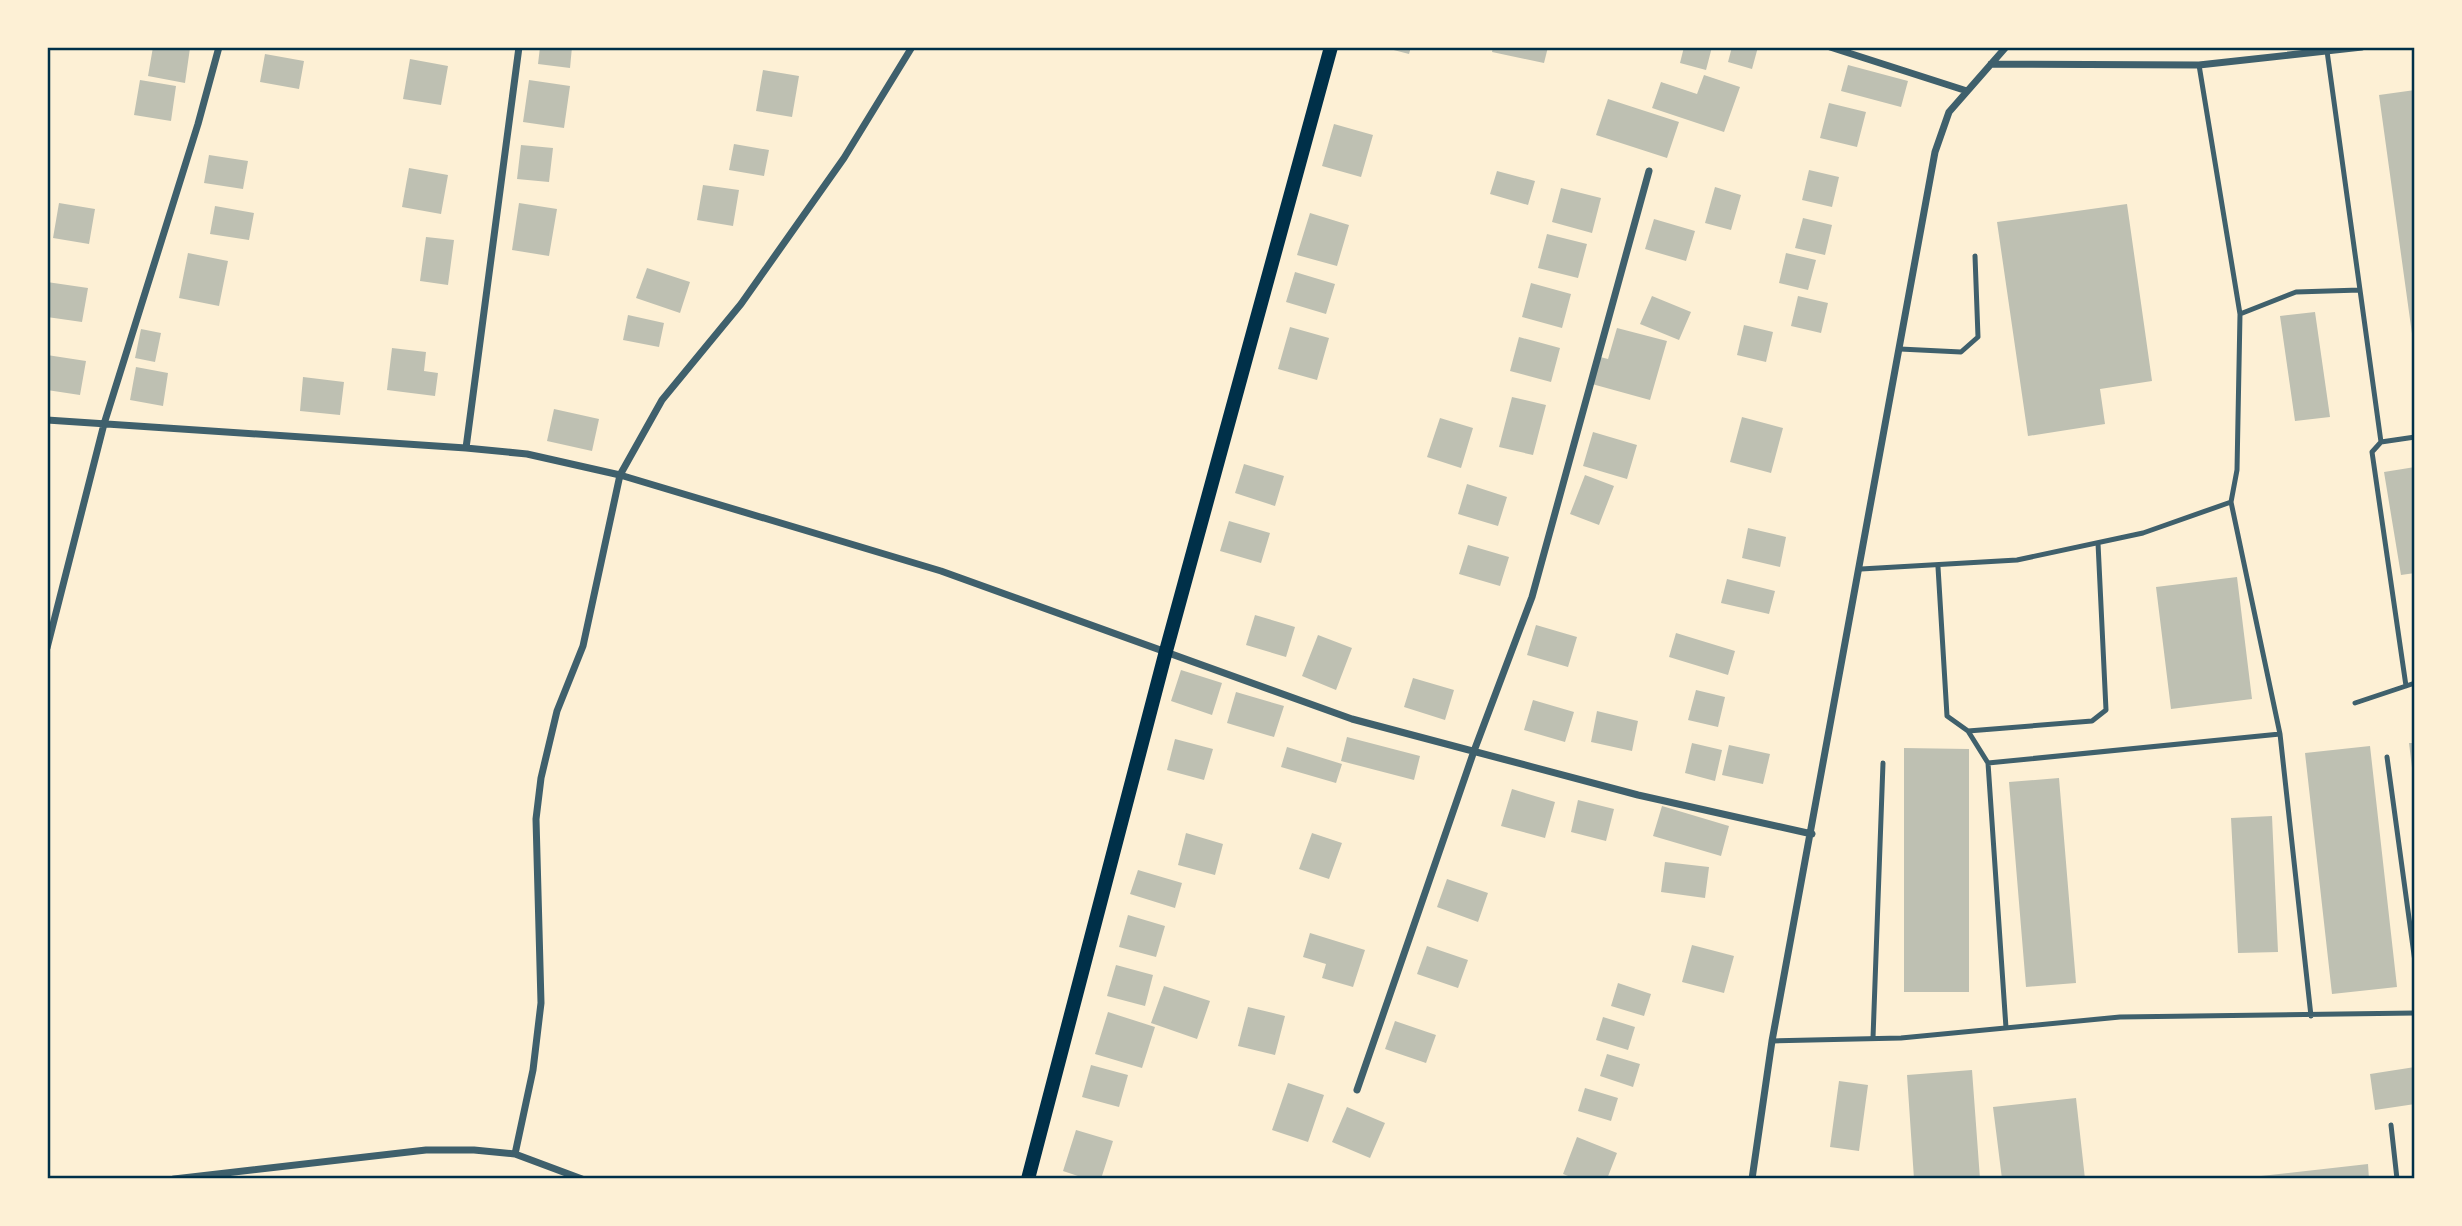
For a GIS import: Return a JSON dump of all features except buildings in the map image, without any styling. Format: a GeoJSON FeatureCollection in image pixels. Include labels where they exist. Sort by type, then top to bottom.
{"type":"FeatureCollection","features":[{"type":"Feature","properties":{"kind":"main road"},"geometry":{"type":"LineString","coordinates":[[1028,1179],[1166,651],[1331,47]]}},
{"type":"Feature","properties":{"kind":"street"},"geometry":{"type":"LineString","coordinates":[[47,648],[104,424],[198,124],[219,47]]}},
{"type":"Feature","properties":{"kind":"street"},"geometry":{"type":"LineString","coordinates":[[466,448],[519,47]]}},
{"type":"Feature","properties":{"kind":"street"},"geometry":{"type":"LineString","coordinates":[[514,1154],[533,1070],[541,1003],[536,819],[541,778],[556,711],[583,646],[620,475],[662,400],[741,304],[844,158],[912,47]]}},
{"type":"Feature","properties":{"kind":"street"},"geometry":{"type":"LineString","coordinates":[[1830,47],[1967,91]]}},
{"type":"Feature","properties":{"kind":"street"},"geometry":{"type":"LineString","coordinates":[[1752,1179],[1772,1041],[1861,569],[1935,152],[1949,112],[2006,47]]}},
{"type":"Feature","properties":{"kind":"street"},"geometry":{"type":"LineString","coordinates":[[1991,64],[2199,65],[2362,47]]}},
{"type":"Feature","properties":{"kind":"street"},"geometry":{"type":"LineString","coordinates":[[1357,1090],[1474,751],[1532,597],[1650,171]]}},
{"type":"Feature","properties":{"kind":"street"},"geometry":{"type":"LineString","coordinates":[[47,421],[466,448],[527,454],[620,475],[941,572],[1352,719],[1638,795],[1812,834]]}},
{"type":"Feature","properties":{"kind":"street"},"geometry":{"type":"LineString","coordinates":[[174,1179],[426,1150],[514,1154],[582,1179]]}},
{"type":"Feature","properties":{"kind":"lane"},"geometry":{"type":"LineString","coordinates":[[2328,51],[2381,442]]}},
{"type":"Feature","properties":{"kind":"lane"},"geometry":{"type":"LineString","coordinates":[[2199,65],[2240,314],[2237,470],[2231,502],[2280,734],[2311,1016]]}},
{"type":"Feature","properties":{"kind":"lane"},"geometry":{"type":"LineString","coordinates":[[1900,349],[1961,352],[1978,337],[1975,256]]}},
{"type":"Feature","properties":{"kind":"lane"},"geometry":{"type":"LineString","coordinates":[[2240,314],[2296,292],[2360,290]]}},
{"type":"Feature","properties":{"kind":"lane"},"geometry":{"type":"LineString","coordinates":[[2406,686],[2372,452],[2381,442],[2415,437]]}},
{"type":"Feature","properties":{"kind":"lane"},"geometry":{"type":"LineString","coordinates":[[1861,569],[1938,567],[2017,560],[2143,533],[2231,502]]}},
{"type":"Feature","properties":{"kind":"lane"},"geometry":{"type":"LineString","coordinates":[[1968,731],[2092,721],[2106,710],[2098,543]]}},
{"type":"Feature","properties":{"kind":"lane"},"geometry":{"type":"LineString","coordinates":[[1938,567],[1947,716],[1968,731],[1987,763],[2007,1028]]}},
{"type":"Feature","properties":{"kind":"lane"},"geometry":{"type":"LineString","coordinates":[[2355,704],[2415,683]]}},
{"type":"Feature","properties":{"kind":"lane"},"geometry":{"type":"LineString","coordinates":[[1987,763],[2280,734]]}},
{"type":"Feature","properties":{"kind":"lane"},"geometry":{"type":"LineString","coordinates":[[2387,757],[2415,962]]}},
{"type":"Feature","properties":{"kind":"lane"},"geometry":{"type":"LineString","coordinates":[[1872,1038],[1883,763]]}},
{"type":"Feature","properties":{"kind":"lane"},"geometry":{"type":"LineString","coordinates":[[1772,1041],[1872,1038],[2120,1017],[2415,1013]]}},
{"type":"Feature","properties":{"kind":"lane"},"geometry":{"type":"LineString","coordinates":[[2391,1125],[2397,1179]]}}]}
